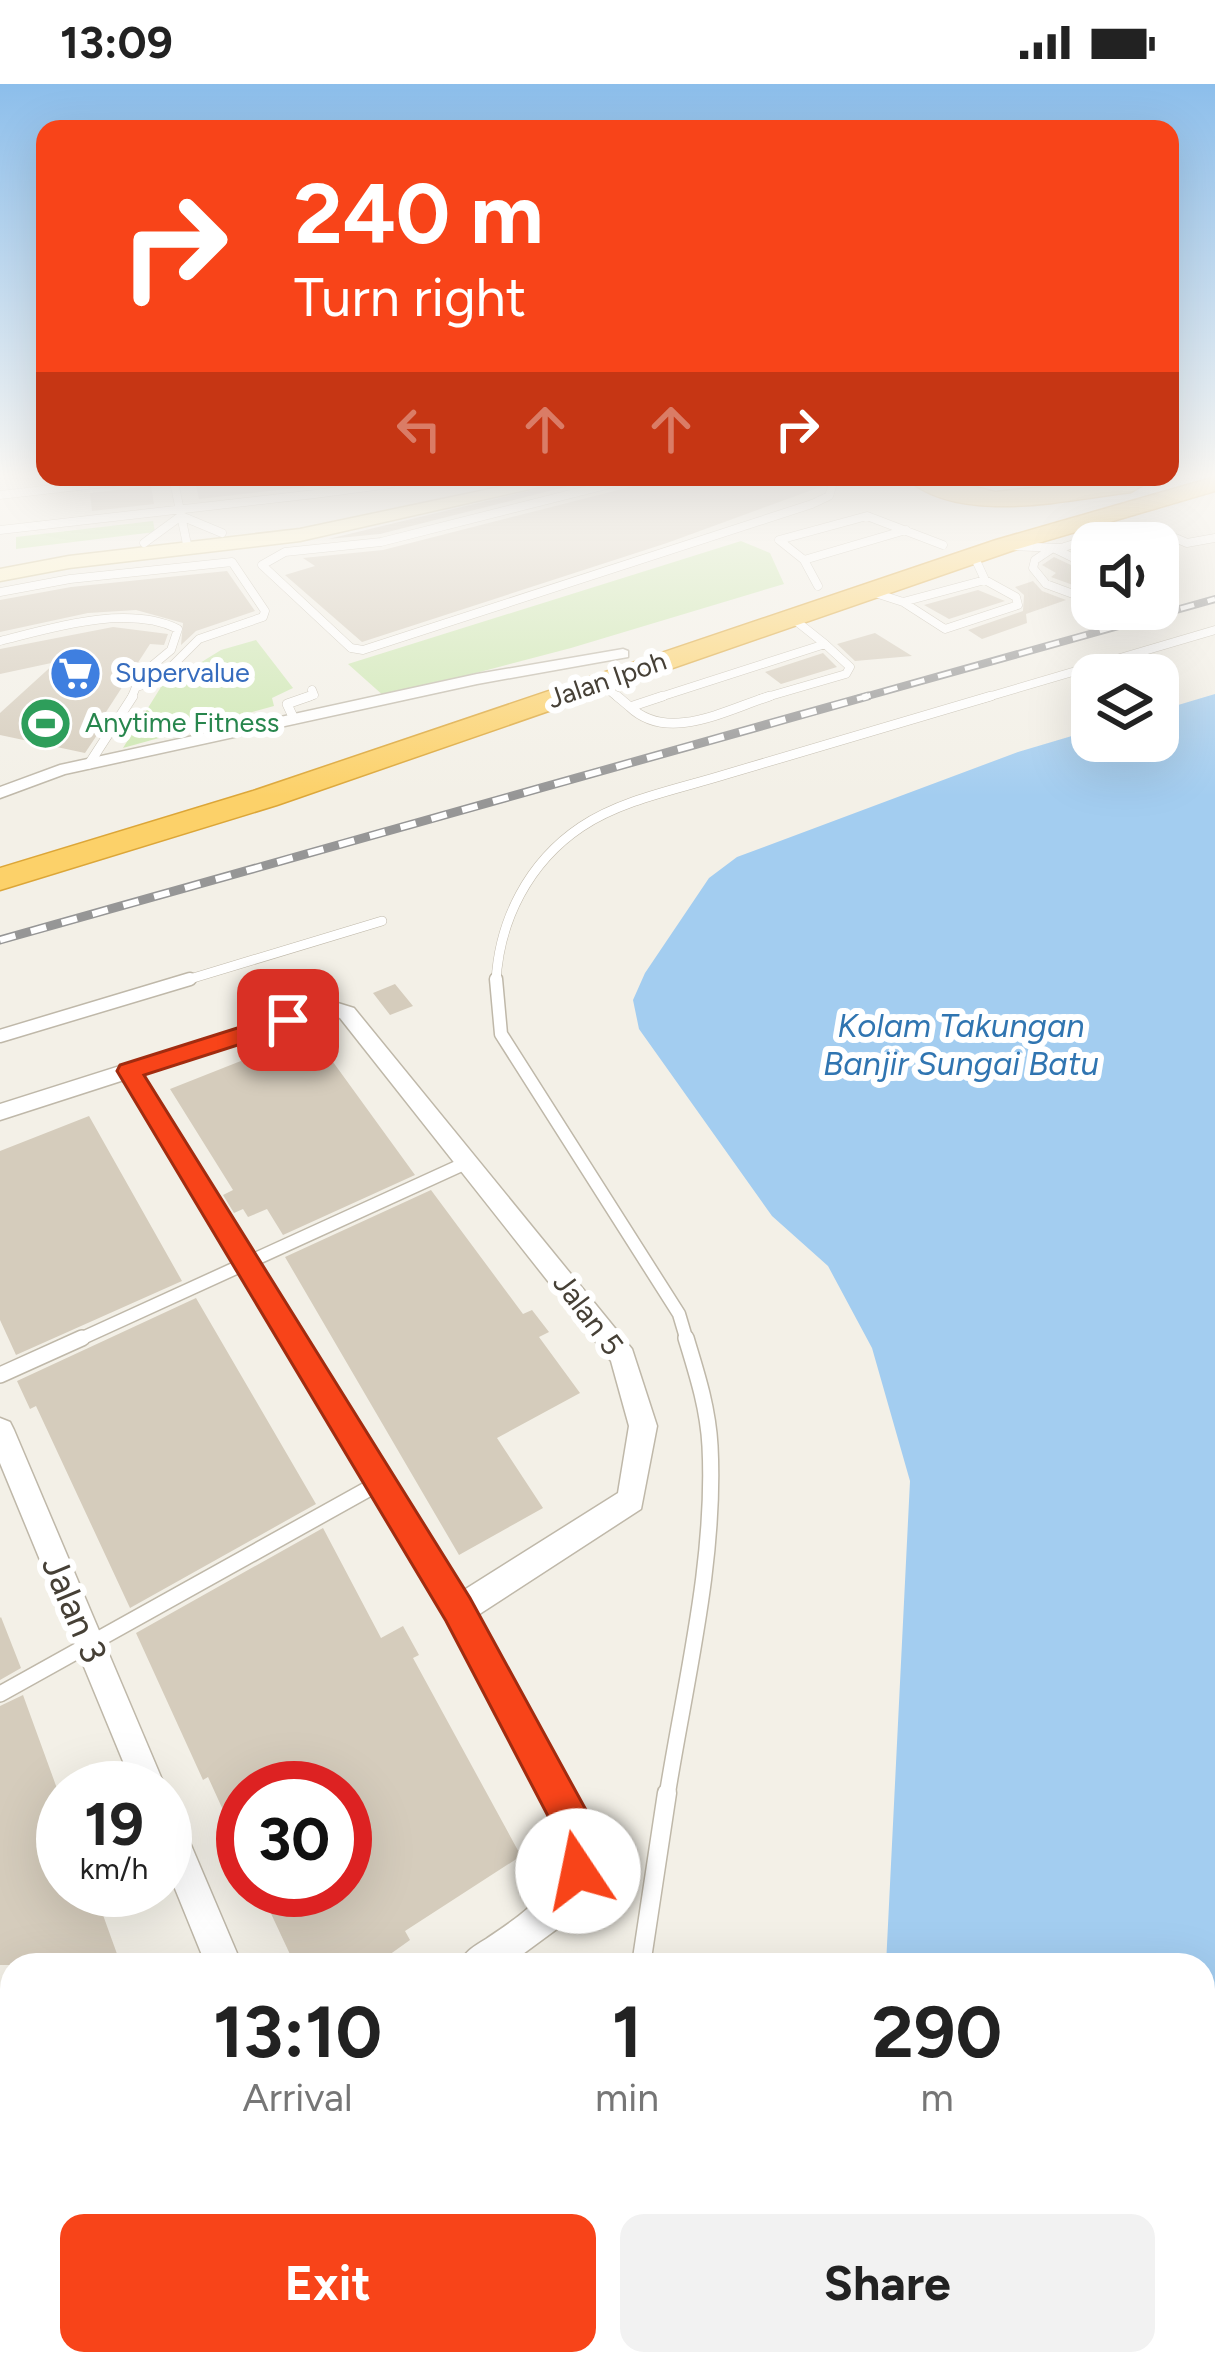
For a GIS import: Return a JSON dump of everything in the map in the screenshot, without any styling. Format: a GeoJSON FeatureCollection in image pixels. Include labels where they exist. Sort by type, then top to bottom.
{"type":"FeatureCollection","features":[{"type":"Feature","properties":{"kind":"highway","name":"Jalan Ipoh"},"geometry":{"type":"LineString","coordinates":[[0,857],[208,793],[825,583]]}},
{"type":"Feature","properties":{"kind":"highway","name":"Jalan Ipoh"},"geometry":{"type":"LineString","coordinates":[[0,879],[265,798],[790,616],[907,583]]}},
{"type":"Feature","properties":{"kind":"street"},"geometry":{"type":"LineString","coordinates":[[0,793],[89,764],[477,679],[623,654]]}},
{"type":"Feature","properties":{"kind":"street","name":"Jalan 5"},"geometry":{"type":"LineString","coordinates":[[129,1071],[328,1007],[347,1012],[623,1357],[643,1426],[631,1501],[458,1610]]}},
{"type":"Feature","properties":{"kind":"street"},"geometry":{"type":"LineString","coordinates":[[0,1112],[129,1071],[458,1610],[578,1834],[578,1871],[561,1905],[494,1953]]}},
{"type":"Feature","properties":{"kind":"street","name":"Jalan 3"},"geometry":{"type":"LineString","coordinates":[[0,1430],[139,1761]]}},
{"type":"Feature","properties":{"kind":"street"},"geometry":{"type":"LineString","coordinates":[[192,1889],[219,1953]]}},
{"type":"Feature","properties":{"kind":"lane"},"geometry":{"type":"LineString","coordinates":[[0,592],[49,583]]}},
{"type":"Feature","properties":{"kind":"lane"},"geometry":{"type":"LineString","coordinates":[[89,764],[140,686],[171,667],[199,640],[263,617],[266,611],[246,583]]}},
{"type":"Feature","properties":{"kind":"lane"},"geometry":{"type":"LineString","coordinates":[[280,583],[351,648],[363,650],[567,583]]}},
{"type":"Feature","properties":{"kind":"lane"},"geometry":{"type":"LineString","coordinates":[[903,602],[946,583]]}},
{"type":"Feature","properties":{"kind":"lane"},"geometry":{"type":"LineString","coordinates":[[867,591],[903,602],[945,629],[1018,605],[1016,597],[998,583]]}},
{"type":"Feature","properties":{"kind":"lane"},"geometry":{"type":"LineString","coordinates":[[600,683],[644,720],[668,727],[847,674],[850,667],[790,616]]}},
{"type":"Feature","properties":{"kind":"lane"},"geometry":{"type":"LineString","coordinates":[[0,641],[53,628],[171,623],[178,629],[176,641],[141,676],[140,686]]}},
{"type":"Feature","properties":{"kind":"lane"},"geometry":{"type":"LineString","coordinates":[[643,1953],[709,1524],[710,1446],[704,1396],[679,1314],[501,1034],[494,1006],[495,970],[509,909],[536,870],[578,829],[644,799],[1215,630]]}},
{"type":"Feature","properties":{"kind":"lane"},"geometry":{"type":"LineString","coordinates":[[630,707],[825,644]]}},
{"type":"Feature","properties":{"kind":"lane"},"geometry":{"type":"LineString","coordinates":[[136,669],[149,670]]}},
{"type":"Feature","properties":{"kind":"lane"},"geometry":{"type":"LineString","coordinates":[[294,719],[287,704],[314,695],[312,690]]}},
{"type":"Feature","properties":{"kind":"lane"},"geometry":{"type":"LineString","coordinates":[[0,1036],[382,921]]}},
{"type":"Feature","properties":{"kind":"lane"},"geometry":{"type":"LineString","coordinates":[[0,1375],[470,1161]]}},
{"type":"Feature","properties":{"kind":"lane"},"geometry":{"type":"LineString","coordinates":[[0,1694],[380,1482]]}},
{"type":"Feature","properties":{"kind":"green space"},"geometry":{"type":"Polygon","coordinates":[[[607,583],[784,584],[385,697],[348,664],[607,583]]]}},
{"type":"Feature","properties":{"kind":"green space"},"geometry":{"type":"Polygon","coordinates":[[[256,640],[293,688],[272,698],[274,706],[123,748],[161,687],[221,650],[256,640]]]}},
{"type":"Feature","properties":{"kind":"water","name":"Kolam Takungan Banjir Sungai Batu"},"geometry":{"type":"Polygon","coordinates":[[[1215,694],[1215,1953],[887,1953],[910,1481],[872,1348],[828,1266],[772,1216],[639,1029],[633,1000],[645,973],[709,878],[737,857],[1071,736],[1071,762],[1179,762],[1179,705],[1215,694]]]}},
{"type":"Feature","properties":{"kind":"building"},"geometry":{"type":"Polygon","coordinates":[[[235,583],[255,611],[196,631],[181,645],[183,623],[136,610],[88,613],[0,632],[0,600],[71,587],[235,583]]]}},
{"type":"Feature","properties":{"kind":"building"},"geometry":{"type":"Polygon","coordinates":[[[294,583],[544,583],[362,642],[294,583]]]}},
{"type":"Feature","properties":{"kind":"building"},"geometry":{"type":"Polygon","coordinates":[[[1035,583],[1042,591],[1066,600],[1026,614],[1027,623],[982,639],[968,630],[1023,611],[1024,595],[1015,587],[1035,583]]]}},
{"type":"Feature","properties":{"kind":"building"},"geometry":{"type":"Polygon","coordinates":[[[978,590],[1005,601],[949,619],[924,605],[978,590]]]}},
{"type":"Feature","properties":{"kind":"building"},"geometry":{"type":"Polygon","coordinates":[[[113,627],[168,634],[164,645],[150,644],[85,753],[0,735],[0,713],[56,662],[0,674],[0,649],[113,627]]]}},
{"type":"Feature","properties":{"kind":"building"},"geometry":{"type":"Polygon","coordinates":[[[875,633],[912,656],[855,661],[837,644],[875,633]]]}},
{"type":"Feature","properties":{"kind":"building"},"geometry":{"type":"Polygon","coordinates":[[[823,653],[837,667],[781,684],[765,672],[823,653]]]}},
{"type":"Feature","properties":{"kind":"building"},"geometry":{"type":"Polygon","coordinates":[[[395,984],[413,1006],[390,1015],[373,993],[395,984]]]}},
{"type":"Feature","properties":{"kind":"building"},"geometry":{"type":"Polygon","coordinates":[[[312,1033],[415,1175],[283,1235],[267,1209],[248,1217],[243,1209],[234,1213],[223,1195],[233,1190],[170,1089],[312,1033]]]}},
{"type":"Feature","properties":{"kind":"building"},"geometry":{"type":"Polygon","coordinates":[[[89,1116],[182,1281],[16,1355],[0,1320],[0,1151],[89,1116]]]}},
{"type":"Feature","properties":{"kind":"building"},"geometry":{"type":"Polygon","coordinates":[[[431,1190],[523,1314],[532,1310],[549,1332],[539,1337],[580,1393],[497,1438],[543,1508],[459,1555],[285,1257],[431,1190]]]}},
{"type":"Feature","properties":{"kind":"building"},"geometry":{"type":"Polygon","coordinates":[[[196,1298],[316,1504],[130,1608],[36,1406],[30,1409],[17,1381],[196,1298]]]}},
{"type":"Feature","properties":{"kind":"building"},"geometry":{"type":"Polygon","coordinates":[[[323,1528],[381,1638],[403,1626],[419,1655],[413,1658],[521,1856],[405,1931],[410,1940],[392,1953],[289,1953],[273,1917],[372,1917],[372,1761],[216,1761],[216,1795],[208,1777],[203,1780],[136,1633],[323,1528]]]}},
{"type":"Feature","properties":{"kind":"building"},"geometry":{"type":"Polygon","coordinates":[[[0,1618],[21,1668],[0,1680],[0,1618]]]}},
{"type":"Feature","properties":{"kind":"building"},"geometry":{"type":"Polygon","coordinates":[[[23,1695],[47,1761],[36,1761],[36,1917],[104,1917],[117,1953],[0,1953],[0,1706],[23,1695]]]}},
{"type":"Feature","properties":{"kind":"railway"},"geometry":{"type":"LineString","coordinates":[[857,699],[1215,599]]}},
{"type":"Feature","properties":{"kind":"railway"},"geometry":{"type":"LineString","coordinates":[[0,940],[868,696]]}},
{"type":"Feature","properties":{"kind":"place","name":"Supervalue"},"geometry":{"type":"Point","coordinates":[76,673]}},
{"type":"Feature","properties":{"kind":"place","name":"Anytime Fitness"},"geometry":{"type":"Point","coordinates":[46,723]}},
{"type":"Feature","properties":{"kind":"route"},"geometry":{"type":"LineString","coordinates":[[288,1020],[129,1071],[458,1610],[578,1834],[578,1871]]}}]}
